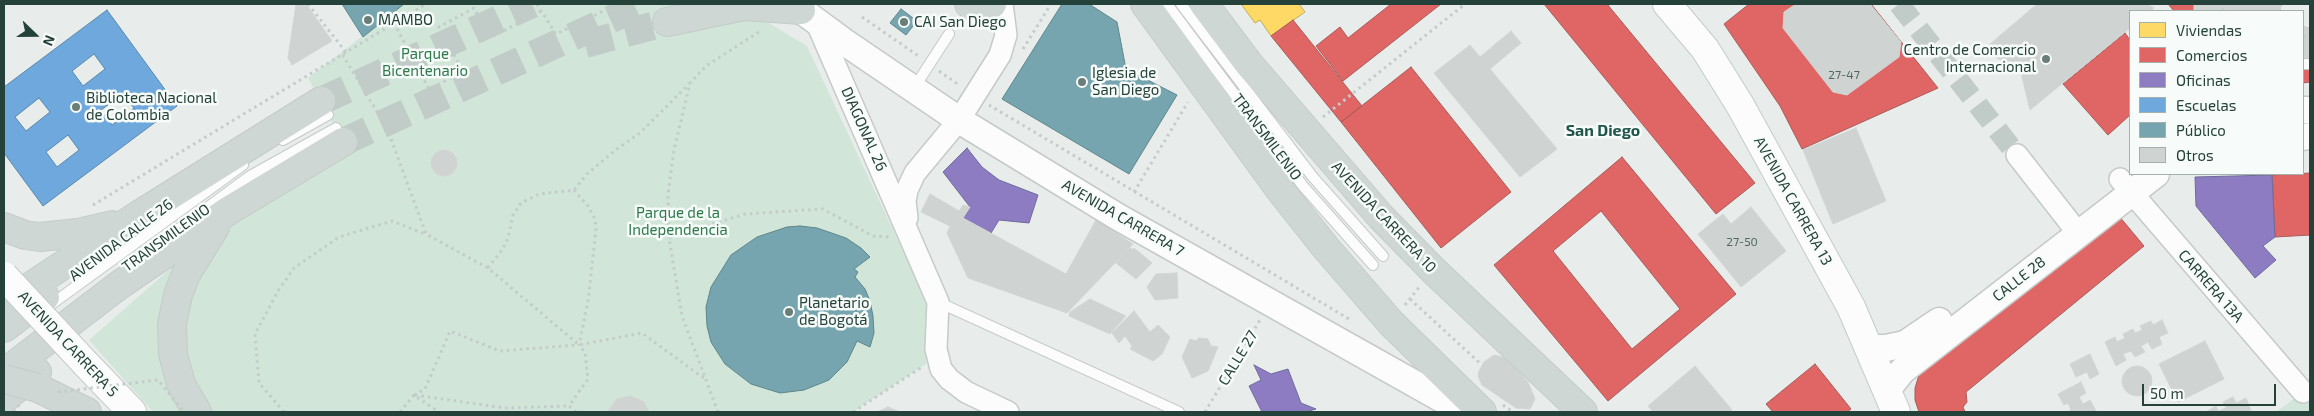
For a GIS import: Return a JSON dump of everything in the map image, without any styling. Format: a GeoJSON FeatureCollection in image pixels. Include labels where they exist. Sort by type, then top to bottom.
{"type":"FeatureCollection","features":[{"type":"Feature","properties":{"kind":"main road"},"geometry":{"type":"LineString","coordinates":[[969,4],[992,4]]}},
{"type":"Feature","properties":{"kind":"main road"},"geometry":{"type":"LineString","coordinates":[[1145,4],[1280,190],[1326,248],[1391,323],[1482,412]]}},
{"type":"Feature","properties":{"kind":"main road","name":"AVENIDA CARRERA 10"},"geometry":{"type":"LineString","coordinates":[[1204,4],[1249,64],[1381,216],[1437,274],[1583,412]]}},
{"type":"Feature","properties":{"kind":"main road","name":"AVENIDA CARRERA 13"},"geometry":{"type":"LineString","coordinates":[[1667,4],[1705,49],[1740,105],[1821,251],[1870,348],[1891,401]]}},
{"type":"Feature","properties":{"kind":"main road"},"geometry":{"type":"LineString","coordinates":[[667,22],[744,6],[803,11]]}},
{"type":"Feature","properties":{"kind":"main road","name":"AVENIDA CALLE 26"},"geometry":{"type":"LineString","coordinates":[[4,304],[137,216],[244,156],[324,108]]}},
{"type":"Feature","properties":{"kind":"main road"},"geometry":{"type":"LineString","coordinates":[[4,373],[118,286],[339,135]]}},
{"type":"Feature","properties":{"kind":"main road","name":"AVENIDA CALLE 26"},"geometry":{"type":"LineString","coordinates":[[4,328],[244,156]]}},
{"type":"Feature","properties":{"kind":"main road"},"geometry":{"type":"LineString","coordinates":[[29,396],[128,298],[228,212]]}},
{"type":"Feature","properties":{"kind":"main road"},"geometry":{"type":"LineString","coordinates":[[197,412],[181,384],[173,354],[174,311],[178,295],[196,255],[228,212]]}},
{"type":"Feature","properties":{"kind":"main road"},"geometry":{"type":"LineString","coordinates":[[4,228],[25,236],[57,237],[96,229],[137,216]]}},
{"type":"Feature","properties":{"kind":"main road","name":"AVENIDA CARRERA 5"},"geometry":{"type":"LineString","coordinates":[[4,276],[132,412]]}},
{"type":"Feature","properties":{"kind":"main road"},"geometry":{"type":"LineString","coordinates":[[4,379],[29,396],[87,412]]}},
{"type":"Feature","properties":{"kind":"street","name":"DIAGONAL 26"},"geometry":{"type":"LineString","coordinates":[[912,237],[905,201],[910,182],[920,164],[960,120],[1004,45],[1006,26],[1002,4]]}},
{"type":"Feature","properties":{"kind":"street","name":"DIAGONAL 26"},"geometry":{"type":"LineString","coordinates":[[803,11],[912,237],[938,302]]}},
{"type":"Feature","properties":{"kind":"street","name":"AVENIDA CARRERA 7"},"geometry":{"type":"LineString","coordinates":[[803,11],[960,120],[1118,217],[1466,412]]}},
{"type":"Feature","properties":{"kind":"street"},"geometry":{"type":"LineString","coordinates":[[2017,156],[2073,226]]}},
{"type":"Feature","properties":{"kind":"street","name":"CALLE 28"},"geometry":{"type":"LineString","coordinates":[[1891,401],[1902,371],[2127,181],[2152,175]]}},
{"type":"Feature","properties":{"kind":"street","name":"CARRERA 13A"},"geometry":{"type":"LineString","coordinates":[[2127,181],[2303,392]]}},
{"type":"Feature","properties":{"kind":"street","name":"CALLE 28"},"geometry":{"type":"LineString","coordinates":[[1870,348],[1896,347],[1914,340],[1997,277],[2073,226]]}},
{"type":"Feature","properties":{"kind":"street"},"geometry":{"type":"LineString","coordinates":[[938,302],[937,357],[941,369],[956,385],[1008,412]]}},
{"type":"Feature","properties":{"kind":"lane","name":"TRANSMILENIO"},"geometry":{"type":"LineString","coordinates":[[1167,4],[1303,186],[1373,265]]}},
{"type":"Feature","properties":{"kind":"lane","name":"TRANSMILENIO"},"geometry":{"type":"LineString","coordinates":[[1182,4],[1312,176],[1383,256]]}},
{"type":"Feature","properties":{"kind":"lane"},"geometry":{"type":"LineString","coordinates":[[913,89],[949,34]]}},
{"type":"Feature","properties":{"kind":"lane"},"geometry":{"type":"LineString","coordinates":[[272,147],[324,108]]}},
{"type":"Feature","properties":{"kind":"lane","name":"TRANSMILENIO"},"geometry":{"type":"LineString","coordinates":[[165,238],[250,176],[339,135]]}},
{"type":"Feature","properties":{"kind":"lane","name":"TRANSMILENIO"},"geometry":{"type":"LineString","coordinates":[[4,340],[244,156]]}},
{"type":"Feature","properties":{"kind":"lane","name":"TRANSMILENIO"},"geometry":{"type":"LineString","coordinates":[[26,342],[126,267]]}},
{"type":"Feature","properties":{"kind":"lane"},"geometry":{"type":"LineString","coordinates":[[938,302],[1179,412]]}},
{"type":"Feature","properties":{"kind":"path"},"geometry":{"type":"LineString","coordinates":[[308,4],[345,51],[342,54]]}},
{"type":"Feature","properties":{"kind":"path"},"geometry":{"type":"LineString","coordinates":[[91,207],[426,4]]}},
{"type":"Feature","properties":{"kind":"path"},"geometry":{"type":"LineString","coordinates":[[537,4],[556,34],[618,4]]}},
{"type":"Feature","properties":{"kind":"path"},"geometry":{"type":"LineString","coordinates":[[1322,118],[1465,4]]}},
{"type":"Feature","properties":{"kind":"path"},"geometry":{"type":"LineString","coordinates":[[394,23],[429,89],[462,72],[439,27],[474,8],[490,38],[541,11]]}},
{"type":"Feature","properties":{"kind":"path"},"geometry":{"type":"LineString","coordinates":[[488,268],[502,250],[508,238],[513,215],[520,203],[539,194],[574,190],[587,174],[616,149],[640,133],[706,66],[770,25]]}},
{"type":"Feature","properties":{"kind":"path"},"geometry":{"type":"LineString","coordinates":[[342,54],[387,128],[426,234]]}},
{"type":"Feature","properties":{"kind":"path"},"geometry":{"type":"LineString","coordinates":[[690,83],[674,150],[668,194],[669,238],[682,316],[718,412]]}},
{"type":"Feature","properties":{"kind":"path"},"geometry":{"type":"LineString","coordinates":[[1134,192],[1193,95]]}},
{"type":"Feature","properties":{"kind":"path"},"geometry":{"type":"LineString","coordinates":[[988,105],[1354,322]]}},
{"type":"Feature","properties":{"kind":"path"},"geometry":{"type":"LineString","coordinates":[[574,190],[588,206],[595,219],[596,229],[588,301],[579,345]]}},
{"type":"Feature","properties":{"kind":"path"},"geometry":{"type":"LineString","coordinates":[[669,238],[745,214],[823,209],[873,236],[912,237]]}},
{"type":"Feature","properties":{"kind":"path"},"geometry":{"type":"LineString","coordinates":[[284,412],[259,383],[255,334],[278,291],[294,268],[339,237],[392,222],[426,234],[488,268],[579,345],[585,352],[588,379],[569,406]]}},
{"type":"Feature","properties":{"kind":"path"},"geometry":{"type":"LineString","coordinates":[[1400,312],[1424,281]]}},
{"type":"Feature","properties":{"kind":"path"},"geometry":{"type":"LineString","coordinates":[[1410,299],[1482,365]]}},
{"type":"Feature","properties":{"kind":"path","name":"CALLE 27"},"geometry":{"type":"LineString","coordinates":[[1205,412],[1270,303]]}},
{"type":"Feature","properties":{"kind":"path"},"geometry":{"type":"LineString","coordinates":[[400,412],[414,395],[425,388],[450,331],[500,351],[579,345],[642,333],[705,379]]}},
{"type":"Feature","properties":{"kind":"path"},"geometry":{"type":"LineString","coordinates":[[853,412],[937,357]]}},
{"type":"Feature","properties":{"kind":"path"},"geometry":{"type":"LineString","coordinates":[[14,412],[29,396],[158,380],[184,412]]}},
{"type":"Feature","properties":{"kind":"path"},"geometry":{"type":"LineString","coordinates":[[414,395],[505,408],[569,406],[576,412]]}},
{"type":"Feature","properties":{"kind":"path"},"geometry":{"type":"LineString","coordinates":[[414,395],[439,412]]}},
{"type":"Feature","properties":{"kind":"green space","name":"Parque de la Independencia"},"geometry":{"type":"Polygon","coordinates":[[[404,4],[760,4],[667,22],[646,28],[649,34],[706,22],[757,16],[807,46],[929,307],[926,364],[853,412],[207,412],[191,383],[182,340],[190,295],[217,240],[263,199],[346,148],[308,78],[404,4]]]}},
{"type":"Feature","properties":{"kind":"green space"},"geometry":{"type":"Polygon","coordinates":[[[189,252],[170,292],[189,412],[153,412],[89,340],[189,252]]]}},
{"type":"Feature","properties":{"kind":"green space"},"geometry":{"type":"Polygon","coordinates":[[[2310,386],[2310,412],[2276,412],[2303,392],[2310,386]]]}},
{"type":"Feature","properties":{"kind":"building: Viviendas"},"geometry":{"type":"Polygon","coordinates":[[[1241,4],[1299,4],[1305,12],[1271,36],[1260,20],[1255,23],[1241,4]]]}},
{"type":"Feature","properties":{"kind":"building: Comercios"},"geometry":{"type":"Polygon","coordinates":[[[1391,4],[1441,4],[1343,81],[1316,46],[1340,27],[1348,38],[1391,4]]]}},
{"type":"Feature","properties":{"kind":"building: Comercios"},"geometry":{"type":"Polygon","coordinates":[[[1544,4],[1607,4],[1755,183],[1716,214],[1544,4]]]}},
{"type":"Feature","properties":{"kind":"building: Comercios"},"geometry":{"type":"Polygon","coordinates":[[[1749,4],[1871,4],[1938,88],[1802,149],[1780,106],[1724,24],[1749,4]]]}},
{"type":"Feature","properties":{"kind":"building: Comercios"},"geometry":{"type":"Polygon","coordinates":[[[2168,4],[2310,4],[2310,82],[2304,83],[2304,10],[2173,10],[2168,4]]]}},
{"type":"Feature","properties":{"kind":"building: Comercios"},"geometry":{"type":"Polygon","coordinates":[[[2281,4],[2310,4],[2310,28],[2304,27],[2304,10],[2280,10],[2281,4]]]}},
{"type":"Feature","properties":{"kind":"building: Comercios"},"geometry":{"type":"Polygon","coordinates":[[[1293,20],[1362,106],[1341,122],[1271,36],[1293,20]]]}},
{"type":"Feature","properties":{"kind":"building: Comercios"},"geometry":{"type":"Polygon","coordinates":[[[2125,33],[2129,39],[2129,116],[2108,135],[2063,84],[2125,33]]]}},
{"type":"Feature","properties":{"kind":"building: Comercios"},"geometry":{"type":"Polygon","coordinates":[[[1411,67],[1511,192],[1441,248],[1341,122],[1411,67]]]}},
{"type":"Feature","properties":{"kind":"building: Comercios"},"geometry":{"type":"Polygon","coordinates":[[[1622,157],[1736,294],[1608,401],[1494,265],[1622,157]]]}},
{"type":"Feature","properties":{"kind":"building: Comercios"},"geometry":{"type":"Polygon","coordinates":[[[2304,173],[2310,173],[2310,235],[2275,237],[2272,175],[2304,175],[2304,173]]]}},
{"type":"Feature","properties":{"kind":"building: Comercios"},"geometry":{"type":"Polygon","coordinates":[[[1601,211],[1680,309],[1632,349],[1553,251],[1601,211]]]}},
{"type":"Feature","properties":{"kind":"building: Comercios"},"geometry":{"type":"Polygon","coordinates":[[[2119,216],[2144,246],[1966,392],[1967,402],[1963,407],[1965,412],[1919,412],[1915,400],[1915,388],[1919,375],[1928,364],[2119,216]]]}},
{"type":"Feature","properties":{"kind":"building: Comercios"},"geometry":{"type":"Polygon","coordinates":[[[1815,364],[1851,409],[1847,412],[1773,412],[1766,404],[1815,364]]]}},
{"type":"Feature","properties":{"kind":"building: Oficinas"},"geometry":{"type":"Polygon","coordinates":[[[967,148],[982,167],[999,180],[1038,195],[1029,223],[999,220],[991,233],[963,218],[970,207],[943,172],[967,148]]]}},
{"type":"Feature","properties":{"kind":"building: Oficinas"},"geometry":{"type":"Polygon","coordinates":[[[2272,175],[2275,237],[2263,246],[2276,260],[2255,278],[2196,206],[2195,177],[2272,175]]]}},
{"type":"Feature","properties":{"kind":"building: Oficinas"},"geometry":{"type":"Polygon","coordinates":[[[1254,365],[1271,374],[1288,369],[1301,403],[1316,409],[1305,412],[1262,412],[1249,386],[1261,380],[1254,365]]]}},
{"type":"Feature","properties":{"kind":"building: Escuelas","name":"Biblioteca Nacional de Colombia"},"geometry":{"type":"Polygon","coordinates":[[[107,10],[177,106],[43,206],[4,153],[4,87],[107,10]],[[94,54],[72,71],[83,86],[105,69],[94,54]],[[123,94],[101,110],[112,125],[134,108],[123,94]],[[39,98],[15,117],[26,131],[50,112],[39,98]],[[68,135],[46,152],[57,167],[79,150],[68,135]]]}},
{"type":"Feature","properties":{"kind":"building: Público","name":"MAMBO"},"geometry":{"type":"Polygon","coordinates":[[[342,4],[404,4],[363,37],[342,4]]]}},
{"type":"Feature","properties":{"kind":"building: Público","name":"Iglesia de San Diego"},"geometry":{"type":"Polygon","coordinates":[[[1062,4],[1089,4],[1117,22],[1126,69],[1177,95],[1129,174],[1002,99],[1062,4]]]}},
{"type":"Feature","properties":{"kind":"building: Público","name":"CAI San Diego"},"geometry":{"type":"Polygon","coordinates":[[[901,9],[917,21],[906,35],[890,23],[901,9]]]}},
{"type":"Feature","properties":{"kind":"building: Público","name":"Planetario de Bogotá"},"geometry":{"type":"Polygon","coordinates":[[[787,227],[817,228],[846,238],[870,257],[854,269],[858,272],[855,277],[865,289],[870,301],[874,333],[870,347],[857,341],[847,362],[829,380],[804,390],[780,393],[751,384],[725,364],[711,342],[707,326],[706,307],[711,287],[731,255],[757,237],[787,227]]]}},
{"type":"Feature","properties":{"kind":"building: Otros"},"geometry":{"type":"Polygon","coordinates":[[[296,4],[306,4],[332,41],[292,65],[288,58],[296,4]]]}},
{"type":"Feature","properties":{"kind":"building: Otros"},"geometry":{"type":"Polygon","coordinates":[[[1796,4],[1870,4],[1901,42],[1899,57],[1847,95],[1833,92],[1783,28],[1784,12],[1796,4]]]}},
{"type":"Feature","properties":{"kind":"building: Otros","name":"Centro de Comercio Internacional"},"geometry":{"type":"Polygon","coordinates":[[[2037,4],[2146,4],[2154,8],[2151,10],[2129,10],[2129,29],[2030,110],[2021,73],[2014,66],[1982,51],[2037,4]]]}},
{"type":"Feature","properties":{"kind":"building: Otros"},"geometry":{"type":"Polygon","coordinates":[[[2194,4],[2281,4],[2280,10],[2194,10],[2194,4]]]}},
{"type":"Feature","properties":{"kind":"building: Otros"},"geometry":{"type":"Polygon","coordinates":[[[2304,27],[2310,28],[2310,61],[2304,61],[2304,27]]]}},
{"type":"Feature","properties":{"kind":"building: Otros"},"geometry":{"type":"Polygon","coordinates":[[[1511,31],[1521,43],[1490,69],[1557,149],[1520,177],[1434,73],[1470,45],[1480,57],[1511,31]]]}},
{"type":"Feature","properties":{"kind":"building: Otros"},"geometry":{"type":"Polygon","coordinates":[[[1856,128],[1886,201],[1833,224],[1803,150],[1856,128]]]}},
{"type":"Feature","properties":{"kind":"building: Otros"},"geometry":{"type":"Polygon","coordinates":[[[444,150],[453,154],[457,163],[453,172],[444,176],[435,172],[431,163],[435,154],[444,150]]]}},
{"type":"Feature","properties":{"kind":"building: Otros"},"geometry":{"type":"Polygon","coordinates":[[[930,194],[959,211],[963,205],[970,207],[963,218],[1066,274],[1096,220],[1133,244],[1067,313],[968,278],[947,233],[950,226],[921,212],[930,194]]]}},
{"type":"Feature","properties":{"kind":"building: Otros"},"geometry":{"type":"Polygon","coordinates":[[[1751,207],[1786,251],[1741,287],[1698,234],[1723,214],[1731,224],[1751,207]]]}},
{"type":"Feature","properties":{"kind":"building: Otros"},"geometry":{"type":"Polygon","coordinates":[[[1129,247],[1133,250],[1134,248],[1152,263],[1136,279],[1116,263],[1129,247]]]}},
{"type":"Feature","properties":{"kind":"building: Otros"},"geometry":{"type":"Polygon","coordinates":[[[1177,273],[1178,298],[1155,300],[1147,287],[1156,274],[1177,273]]]}},
{"type":"Feature","properties":{"kind":"building: Otros"},"geometry":{"type":"Polygon","coordinates":[[[1090,299],[1126,316],[1110,334],[1069,316],[1070,312],[1090,299]]]}},
{"type":"Feature","properties":{"kind":"building: Otros"},"geometry":{"type":"Polygon","coordinates":[[[1134,311],[1150,332],[1158,325],[1170,337],[1162,354],[1153,361],[1130,349],[1132,346],[1125,336],[1119,343],[1112,333],[1134,311]]]}},
{"type":"Feature","properties":{"kind":"building: Otros"},"geometry":{"type":"Polygon","coordinates":[[[2162,320],[2168,333],[2159,337],[2162,344],[2152,349],[2148,342],[2141,346],[2145,352],[2135,357],[2131,351],[2123,354],[2126,360],[2116,366],[2105,342],[2115,337],[2117,342],[2125,338],[2123,334],[2133,329],[2135,333],[2142,330],[2140,326],[2151,321],[2153,325],[2162,320]]]}},
{"type":"Feature","properties":{"kind":"building: Otros"},"geometry":{"type":"Polygon","coordinates":[[[1199,338],[1208,339],[1211,346],[1218,347],[1208,371],[1192,378],[1182,357],[1190,339],[1196,341],[1199,338]]]}},
{"type":"Feature","properties":{"kind":"building: Otros"},"geometry":{"type":"Polygon","coordinates":[[[2205,341],[2224,379],[2178,402],[2159,364],[2205,341]]]}},
{"type":"Feature","properties":{"kind":"building: Otros"},"geometry":{"type":"Polygon","coordinates":[[[2090,354],[2099,374],[2090,379],[2087,372],[2076,377],[2070,364],[2090,354]]]}},
{"type":"Feature","properties":{"kind":"building: Otros"},"geometry":{"type":"Polygon","coordinates":[[[1494,355],[1506,358],[1528,382],[1535,399],[1530,409],[1516,408],[1482,385],[1478,376],[1479,371],[1484,362],[1494,355]]]}},
{"type":"Feature","properties":{"kind":"building: Otros"},"geometry":{"type":"Polygon","coordinates":[[[1695,366],[1732,410],[1729,412],[1653,412],[1648,406],[1695,366]]]}},
{"type":"Feature","properties":{"kind":"building: Otros"},"geometry":{"type":"Polygon","coordinates":[[[2137,366],[2148,370],[2152,381],[2148,392],[2137,396],[2126,392],[2122,381],[2126,370],[2137,366]]]}},
{"type":"Feature","properties":{"kind":"building: Otros"},"geometry":{"type":"Polygon","coordinates":[[[2081,382],[2086,393],[2079,397],[2083,404],[2090,400],[2096,411],[2067,412],[2071,410],[2068,403],[2064,405],[2058,394],[2081,382]]]}},
{"type":"Feature","properties":{"kind":"building: Otros"},"geometry":{"type":"Polygon","coordinates":[[[631,396],[644,402],[649,412],[607,412],[617,399],[631,396]]]}},
{"type":"Feature","properties":{"kind":"building: Otros"},"geometry":{"type":"Polygon","coordinates":[[[2233,397],[2236,403],[2246,398],[2251,410],[2247,412],[2206,412],[2216,406],[2218,411],[2226,408],[2223,402],[2233,397]]]}},
{"type":"Feature","properties":{"kind":"building: Otros"},"geometry":{"type":"Polygon","coordinates":[[[888,407],[900,412],[879,411],[888,407]]]}},
{"type":"Feature","properties":{"kind":"tunnel"},"geometry":{"type":"LineString","coordinates":[[321,101],[532,4]]}},
{"type":"Feature","properties":{"kind":"tunnel"},"geometry":{"type":"LineString","coordinates":[[343,142],[644,4]]}},
{"type":"Feature","properties":{"kind":"tunnel"},"geometry":{"type":"LineString","coordinates":[[1899,4],[2017,155]]}},
{"type":"Feature","properties":{"kind":"tunnel"},"geometry":{"type":"LineString","coordinates":[[585,44],[667,22]]}},
{"type":"Feature","properties":{"kind":"place","name":"MAMBO"},"geometry":{"type":"Point","coordinates":[368,20]}},
{"type":"Feature","properties":{"kind":"place","name":"CAI San Diego"},"geometry":{"type":"Point","coordinates":[904,22]}},
{"type":"Feature","properties":{"kind":"place","name":"Centro de Comercio Internacional"},"geometry":{"type":"Point","coordinates":[2046,59]}},
{"type":"Feature","properties":{"kind":"place","name":"Iglesia de San Diego"},"geometry":{"type":"Point","coordinates":[1082,82]}},
{"type":"Feature","properties":{"kind":"place","name":"Biblioteca Nacional de Colombia"},"geometry":{"type":"Point","coordinates":[76,107]}},
{"type":"Feature","properties":{"kind":"place","name":"Planetario de Bogotá"},"geometry":{"type":"Point","coordinates":[789,312]}},
{"type":"Feature","properties":{"kind":"district","name":"San Diego"},"geometry":{"type":"Point","coordinates":[1603,131]}},
{"type":"Feature","properties":{"kind":"park label","name":"Parque Bicentenario"},"geometry":{"type":"Point","coordinates":[425,62]}}]}
